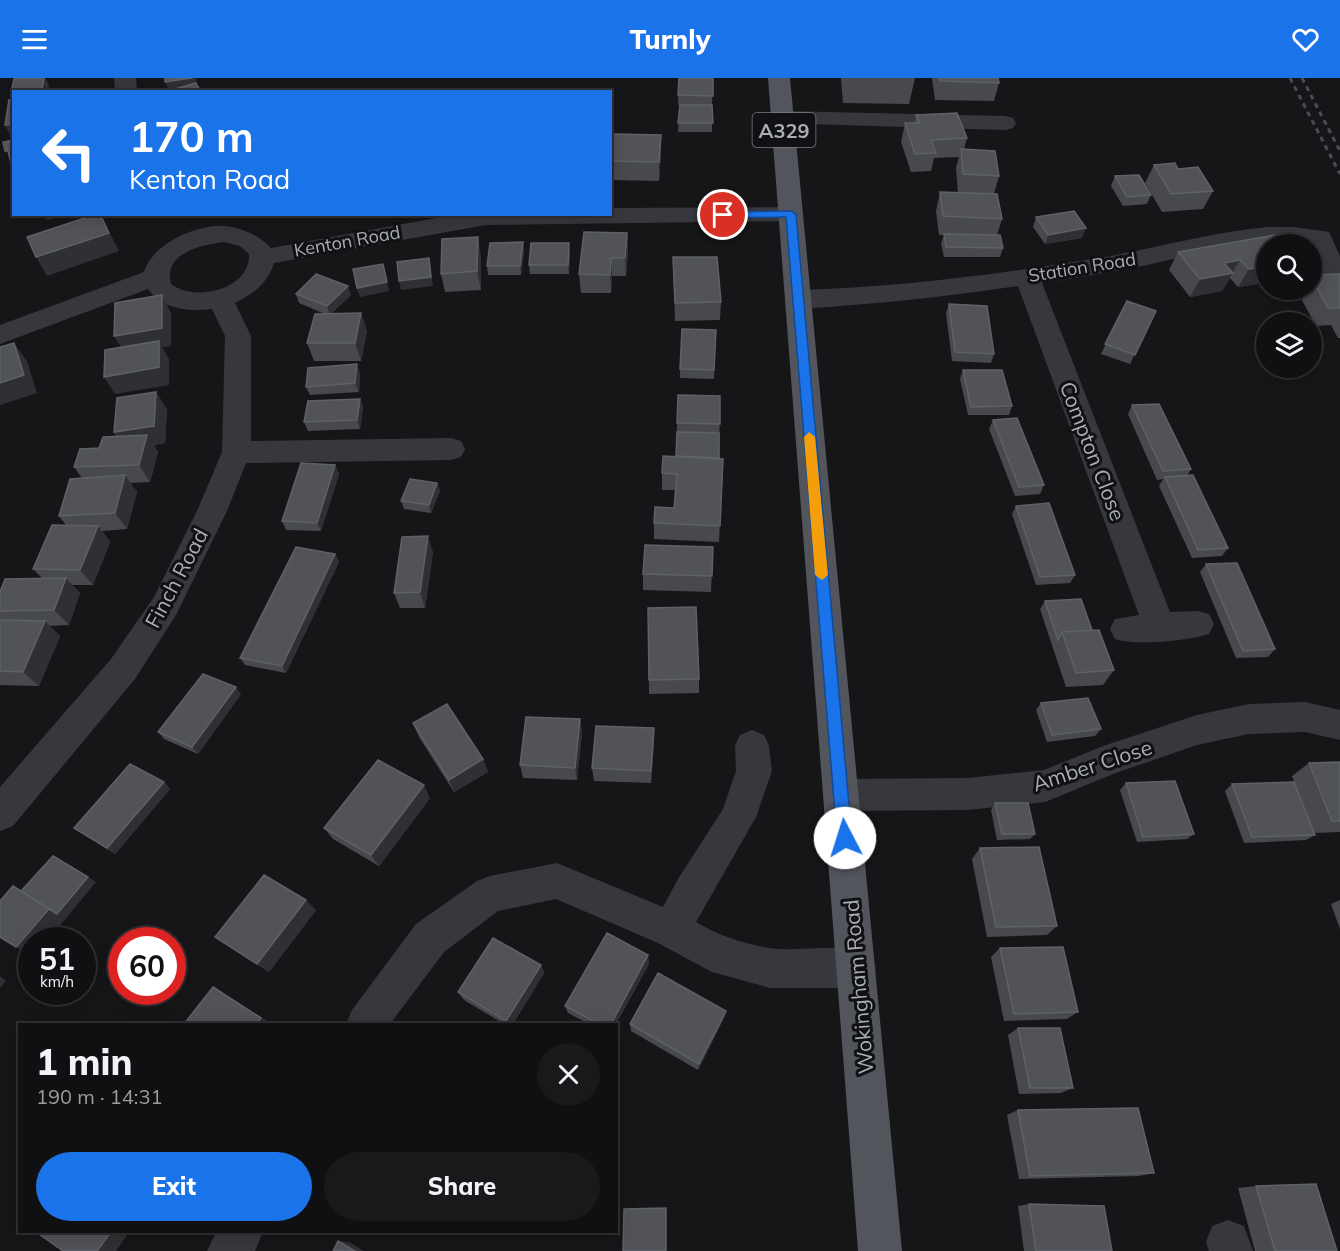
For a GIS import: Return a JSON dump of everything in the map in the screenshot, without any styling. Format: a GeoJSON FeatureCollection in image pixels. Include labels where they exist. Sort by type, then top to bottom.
{"type":"FeatureCollection","features":[{"type":"Feature","properties":{"kind":"main road","name":"Wokingham Road"},"geometry":{"type":"LineString","coordinates":[[779,78],[880,1251]]}},
{"type":"Feature","properties":{"kind":"street"},"geometry":{"type":"LineString","coordinates":[[783,118],[1005,123]]}},
{"type":"Feature","properties":{"kind":"street","name":"Kenton Road"},"geometry":{"type":"LineString","coordinates":[[612,216],[791,214]]}},
{"type":"Feature","properties":{"kind":"street","name":"Kenton Road"},"geometry":{"type":"LineString","coordinates":[[263,256],[486,217],[588,216]]}},
{"type":"Feature","properties":{"kind":"street"},"geometry":{"type":"LineString","coordinates":[[191,231],[209,235],[238,236],[258,248],[263,256],[262,266],[257,276],[242,289],[220,299],[202,302],[184,301],[169,296],[160,288],[156,277],[158,266],[166,255],[191,231]]}},
{"type":"Feature","properties":{"kind":"street","name":"Station Road"},"geometry":{"type":"LineString","coordinates":[[798,299],[858,297],[1027,276],[1111,264],[1248,237],[1300,234],[1320,238],[1338,282]]}},
{"type":"Feature","properties":{"kind":"street","name":"Compton Close"},"geometry":{"type":"LineString","coordinates":[[1027,276],[1160,627]]}},
{"type":"Feature","properties":{"kind":"street"},"geometry":{"type":"LineString","coordinates":[[0,335],[156,277]]}},
{"type":"Feature","properties":{"kind":"street","name":"Finch Road"},"geometry":{"type":"LineString","coordinates":[[0,814],[123,669],[165,606],[212,511],[236,452],[238,336],[220,299]]}},
{"type":"Feature","properties":{"kind":"street"},"geometry":{"type":"LineString","coordinates":[[236,452],[451,448]]}},
{"type":"Feature","properties":{"kind":"street"},"geometry":{"type":"LineString","coordinates":[[1126,629],[1198,624]]}},
{"type":"Feature","properties":{"kind":"street","name":"Amber Close"},"geometry":{"type":"LineString","coordinates":[[841,795],[967,794],[1045,786],[1197,730],[1249,719],[1305,717],[1340,725]]}},
{"type":"Feature","properties":{"kind":"street"},"geometry":{"type":"LineString","coordinates":[[672,930],[691,892],[738,817],[754,771],[752,746]]}},
{"type":"Feature","properties":{"kind":"street"},"geometry":{"type":"LineString","coordinates":[[367,1023],[430,938],[490,894],[557,881],[672,930],[712,953],[770,968],[856,968]]}},
{"type":"Feature","properties":{"kind":"street"},"geometry":{"type":"LineString","coordinates":[[229,1251],[240,1233]]}},
{"type":"Feature","properties":{"kind":"building"},"geometry":{"type":"Polygon","coordinates":[[[44,78],[42,89],[12,90],[11,93],[14,79],[44,78]]]}},
{"type":"Feature","properties":{"kind":"building"},"geometry":{"type":"Polygon","coordinates":[[[165,78],[192,78],[165,82],[165,78]]]}},
{"type":"Feature","properties":{"kind":"building"},"geometry":{"type":"Polygon","coordinates":[[[679,78],[713,78],[713,96],[678,95],[679,78]]]}},
{"type":"Feature","properties":{"kind":"building"},"geometry":{"type":"Polygon","coordinates":[[[939,78],[998,78],[999,83],[940,81],[939,78]]]}},
{"type":"Feature","properties":{"kind":"building"},"geometry":{"type":"Polygon","coordinates":[[[196,83],[200,90],[172,90],[196,83]]]}},
{"type":"Feature","properties":{"kind":"building"},"geometry":{"type":"Polygon","coordinates":[[[12,99],[12,124],[5,125],[9,100],[12,99]]]}},
{"type":"Feature","properties":{"kind":"building"},"geometry":{"type":"Polygon","coordinates":[[[680,105],[712,105],[713,123],[678,123],[680,105]]]}},
{"type":"Feature","properties":{"kind":"building"},"geometry":{"type":"Polygon","coordinates":[[[957,113],[967,138],[931,140],[936,153],[915,154],[905,123],[919,123],[916,115],[957,113]]]}},
{"type":"Feature","properties":{"kind":"building"},"geometry":{"type":"Polygon","coordinates":[[[613,134],[661,135],[659,162],[612,161],[613,134]]]}},
{"type":"Feature","properties":{"kind":"building"},"geometry":{"type":"Polygon","coordinates":[[[12,140],[6,143],[8,151],[5,151],[3,142],[12,140]]]}},
{"type":"Feature","properties":{"kind":"building"},"geometry":{"type":"Polygon","coordinates":[[[12,142],[12,167],[6,143],[12,142]]]}},
{"type":"Feature","properties":{"kind":"building"},"geometry":{"type":"Polygon","coordinates":[[[961,149],[995,151],[999,176],[963,174],[961,149]]]}},
{"type":"Feature","properties":{"kind":"building"},"geometry":{"type":"Polygon","coordinates":[[[1175,163],[1178,169],[1198,167],[1213,191],[1171,194],[1154,165],[1175,163]]]}},
{"type":"Feature","properties":{"kind":"building"},"geometry":{"type":"Polygon","coordinates":[[[1139,175],[1151,195],[1127,197],[1115,176],[1139,175]]]}},
{"type":"Feature","properties":{"kind":"building"},"geometry":{"type":"Polygon","coordinates":[[[940,192],[997,194],[1002,219],[943,216],[940,192]]]}},
{"type":"Feature","properties":{"kind":"building"},"geometry":{"type":"Polygon","coordinates":[[[1074,211],[1086,228],[1048,235],[1036,217],[1074,211]]]}},
{"type":"Feature","properties":{"kind":"building"},"geometry":{"type":"Polygon","coordinates":[[[91,216],[101,216],[109,233],[36,257],[27,237],[91,216]]]}},
{"type":"Feature","properties":{"kind":"building"},"geometry":{"type":"Polygon","coordinates":[[[584,232],[627,233],[625,258],[611,258],[610,275],[579,274],[584,232]]]}},
{"type":"Feature","properties":{"kind":"building"},"geometry":{"type":"Polygon","coordinates":[[[944,234],[1000,235],[1003,248],[946,247],[944,234]]]}},
{"type":"Feature","properties":{"kind":"building"},"geometry":{"type":"Polygon","coordinates":[[[478,237],[477,271],[441,274],[442,239],[478,237]]]}},
{"type":"Feature","properties":{"kind":"building"},"geometry":{"type":"Polygon","coordinates":[[[1256,238],[1256,268],[1249,269],[1240,260],[1224,263],[1233,273],[1200,279],[1178,252],[1256,238]]]}},
{"type":"Feature","properties":{"kind":"building"},"geometry":{"type":"Polygon","coordinates":[[[523,242],[520,266],[487,266],[490,243],[523,242]]]}},
{"type":"Feature","properties":{"kind":"building"},"geometry":{"type":"Polygon","coordinates":[[[531,243],[569,243],[568,265],[529,265],[531,243]]]}},
{"type":"Feature","properties":{"kind":"building"},"geometry":{"type":"Polygon","coordinates":[[[673,257],[717,257],[721,302],[675,303],[673,257]]]}},
{"type":"Feature","properties":{"kind":"building"},"geometry":{"type":"Polygon","coordinates":[[[429,258],[431,277],[399,281],[397,262],[429,258]]]}},
{"type":"Feature","properties":{"kind":"building"},"geometry":{"type":"Polygon","coordinates":[[[383,264],[387,282],[357,288],[353,269],[383,264]]]}},
{"type":"Feature","properties":{"kind":"building"},"geometry":{"type":"Polygon","coordinates":[[[316,274],[348,286],[327,306],[296,294],[316,274]]]}},
{"type":"Feature","properties":{"kind":"building"},"geometry":{"type":"Polygon","coordinates":[[[1340,274],[1340,308],[1328,308],[1322,297],[1322,275],[1340,274]]]}},
{"type":"Feature","properties":{"kind":"building"},"geometry":{"type":"Polygon","coordinates":[[[162,295],[162,328],[114,336],[115,303],[162,295]]]}},
{"type":"Feature","properties":{"kind":"building"},"geometry":{"type":"Polygon","coordinates":[[[1127,301],[1156,311],[1135,355],[1105,344],[1127,301]]]}},
{"type":"Feature","properties":{"kind":"building"},"geometry":{"type":"Polygon","coordinates":[[[949,304],[987,306],[994,354],[955,352],[949,304]]]}},
{"type":"Feature","properties":{"kind":"building"},"geometry":{"type":"Polygon","coordinates":[[[361,313],[355,343],[307,343],[315,314],[361,313]]]}},
{"type":"Feature","properties":{"kind":"building"},"geometry":{"type":"Polygon","coordinates":[[[682,329],[716,330],[714,370],[680,369],[682,329]]]}},
{"type":"Feature","properties":{"kind":"building"},"geometry":{"type":"Polygon","coordinates":[[[159,341],[159,367],[104,377],[105,350],[159,341]]]}},
{"type":"Feature","properties":{"kind":"building"},"geometry":{"type":"Polygon","coordinates":[[[14,343],[24,375],[0,383],[0,347],[14,343]]]}},
{"type":"Feature","properties":{"kind":"building"},"geometry":{"type":"Polygon","coordinates":[[[357,364],[355,383],[306,387],[308,368],[357,364]]]}},
{"type":"Feature","properties":{"kind":"building"},"geometry":{"type":"Polygon","coordinates":[[[963,370],[1002,370],[1012,406],[971,407],[963,370]]]}},
{"type":"Feature","properties":{"kind":"building"},"geometry":{"type":"Polygon","coordinates":[[[156,392],[154,426],[114,432],[117,398],[156,392]]]}},
{"type":"Feature","properties":{"kind":"building"},"geometry":{"type":"Polygon","coordinates":[[[678,395],[720,396],[720,424],[677,423],[678,395]]]}},
{"type":"Feature","properties":{"kind":"building"},"geometry":{"type":"Polygon","coordinates":[[[360,399],[357,420],[304,422],[308,401],[360,399]]]}},
{"type":"Feature","properties":{"kind":"building"},"geometry":{"type":"Polygon","coordinates":[[[1159,404],[1191,469],[1163,471],[1132,405],[1159,404]]]}},
{"type":"Feature","properties":{"kind":"building"},"geometry":{"type":"Polygon","coordinates":[[[1017,418],[1044,485],[1019,487],[993,420],[1017,418]]]}},
{"type":"Feature","properties":{"kind":"building"},"geometry":{"type":"Polygon","coordinates":[[[677,432],[719,433],[719,458],[676,456],[677,432]]]}},
{"type":"Feature","properties":{"kind":"building"},"geometry":{"type":"Polygon","coordinates":[[[147,435],[139,465],[74,467],[80,449],[99,448],[103,437],[147,435]]]}},
{"type":"Feature","properties":{"kind":"building"},"geometry":{"type":"Polygon","coordinates":[[[663,456],[723,459],[720,526],[654,523],[655,507],[674,508],[677,474],[662,473],[663,456]]]}},
{"type":"Feature","properties":{"kind":"building"},"geometry":{"type":"Polygon","coordinates":[[[301,463],[335,465],[317,523],[282,521],[301,463]]]}},
{"type":"Feature","properties":{"kind":"building"},"geometry":{"type":"Polygon","coordinates":[[[125,475],[115,513],[59,516],[70,479],[125,475]]]}},
{"type":"Feature","properties":{"kind":"building"},"geometry":{"type":"Polygon","coordinates":[[[1193,475],[1228,548],[1198,550],[1165,477],[1193,475]]]}},
{"type":"Feature","properties":{"kind":"building"},"geometry":{"type":"Polygon","coordinates":[[[410,479],[437,483],[429,505],[401,501],[410,479]]]}},
{"type":"Feature","properties":{"kind":"building"},"geometry":{"type":"Polygon","coordinates":[[[1049,503],[1075,575],[1040,577],[1016,506],[1049,503]]]}},
{"type":"Feature","properties":{"kind":"building"},"geometry":{"type":"Polygon","coordinates":[[[52,525],[98,526],[80,570],[33,569],[52,525]]]}},
{"type":"Feature","properties":{"kind":"building"},"geometry":{"type":"Polygon","coordinates":[[[428,536],[420,592],[394,593],[402,537],[428,536]]]}},
{"type":"Feature","properties":{"kind":"building"},"geometry":{"type":"Polygon","coordinates":[[[645,545],[713,547],[712,576],[643,574],[645,545]]]}},
{"type":"Feature","properties":{"kind":"building"},"geometry":{"type":"Polygon","coordinates":[[[296,547],[335,554],[282,666],[240,658],[296,547]]]}},
{"type":"Feature","properties":{"kind":"building"},"geometry":{"type":"Polygon","coordinates":[[[1237,563],[1275,649],[1243,651],[1206,564],[1237,563]]]}},
{"type":"Feature","properties":{"kind":"building"},"geometry":{"type":"Polygon","coordinates":[[[66,578],[54,610],[0,611],[0,592],[5,579],[66,578]]]}},
{"type":"Feature","properties":{"kind":"building"},"geometry":{"type":"Polygon","coordinates":[[[1081,599],[1092,630],[1062,632],[1058,640],[1045,601],[1081,599]]]}},
{"type":"Feature","properties":{"kind":"building"},"geometry":{"type":"Polygon","coordinates":[[[696,607],[699,679],[649,680],[648,608],[696,607]]]}},
{"type":"Feature","properties":{"kind":"building"},"geometry":{"type":"Polygon","coordinates":[[[0,620],[45,621],[23,672],[0,671],[0,620]]]}},
{"type":"Feature","properties":{"kind":"building"},"geometry":{"type":"Polygon","coordinates":[[[1099,630],[1114,670],[1076,673],[1062,632],[1099,630]]]}},
{"type":"Feature","properties":{"kind":"building"},"geometry":{"type":"Polygon","coordinates":[[[203,674],[236,687],[192,747],[158,732],[203,674]]]}},
{"type":"Feature","properties":{"kind":"building"},"geometry":{"type":"Polygon","coordinates":[[[1088,698],[1101,729],[1052,735],[1041,703],[1088,698]]]}},
{"type":"Feature","properties":{"kind":"building"},"geometry":{"type":"Polygon","coordinates":[[[447,704],[483,759],[449,780],[413,723],[447,704]]]}},
{"type":"Feature","properties":{"kind":"building"},"geometry":{"type":"Polygon","coordinates":[[[526,717],[580,719],[575,768],[520,765],[526,717]]]}},
{"type":"Feature","properties":{"kind":"building"},"geometry":{"type":"Polygon","coordinates":[[[596,726],[654,728],[651,771],[592,768],[596,726]]]}},
{"type":"Feature","properties":{"kind":"building"},"geometry":{"type":"Polygon","coordinates":[[[378,760],[424,785],[371,855],[324,828],[378,760]]]}},
{"type":"Feature","properties":{"kind":"building"},"geometry":{"type":"Polygon","coordinates":[[[1340,762],[1340,821],[1332,821],[1309,763],[1340,762]]]}},
{"type":"Feature","properties":{"kind":"building"},"geometry":{"type":"Polygon","coordinates":[[[130,764],[164,782],[107,848],[74,828],[130,764]]]}},
{"type":"Feature","properties":{"kind":"building"},"geometry":{"type":"Polygon","coordinates":[[[1175,781],[1194,834],[1143,837],[1126,783],[1175,781]]]}},
{"type":"Feature","properties":{"kind":"building"},"geometry":{"type":"Polygon","coordinates":[[[1294,782],[1315,835],[1252,837],[1232,784],[1294,782]]]}},
{"type":"Feature","properties":{"kind":"building"},"geometry":{"type":"Polygon","coordinates":[[[995,803],[1028,803],[1035,834],[1002,834],[995,803]]]}},
{"type":"Feature","properties":{"kind":"building"},"geometry":{"type":"Polygon","coordinates":[[[1039,847],[1057,926],[996,927],[980,848],[1039,847]]]}},
{"type":"Feature","properties":{"kind":"building"},"geometry":{"type":"Polygon","coordinates":[[[53,856],[88,877],[57,914],[21,891],[53,856]]]}},
{"type":"Feature","properties":{"kind":"building"},"geometry":{"type":"Polygon","coordinates":[[[264,875],[306,900],[257,964],[215,937],[264,875]]]}},
{"type":"Feature","properties":{"kind":"building"},"geometry":{"type":"Polygon","coordinates":[[[13,886],[49,909],[33,927],[18,927],[16,947],[0,937],[0,901],[13,886]]]}},
{"type":"Feature","properties":{"kind":"building"},"geometry":{"type":"Polygon","coordinates":[[[607,933],[648,955],[612,1023],[597,1023],[565,1006],[607,933]]]}},
{"type":"Feature","properties":{"kind":"building"},"geometry":{"type":"Polygon","coordinates":[[[493,938],[541,965],[506,1021],[458,992],[493,938]]]}},
{"type":"Feature","properties":{"kind":"building"},"geometry":{"type":"Polygon","coordinates":[[[1063,947],[1078,1012],[1014,1014],[1000,948],[1063,947]]]}},
{"type":"Feature","properties":{"kind":"building"},"geometry":{"type":"Polygon","coordinates":[[[658,973],[726,1011],[699,1064],[630,1024],[658,973]]]}},
{"type":"Feature","properties":{"kind":"building"},"geometry":{"type":"Polygon","coordinates":[[[213,987],[261,1018],[258,1023],[185,1023],[213,987]]]}},
{"type":"Feature","properties":{"kind":"building"},"geometry":{"type":"Polygon","coordinates":[[[1018,1028],[1060,1028],[1073,1088],[1030,1088],[1018,1028]]]}},
{"type":"Feature","properties":{"kind":"building"},"geometry":{"type":"Polygon","coordinates":[[[1138,1108],[1154,1173],[1030,1176],[1018,1110],[1138,1108]]]}},
{"type":"Feature","properties":{"kind":"building"},"geometry":{"type":"Polygon","coordinates":[[[1316,1184],[1337,1251],[1275,1251],[1256,1186],[1316,1184]]]}},
{"type":"Feature","properties":{"kind":"building"},"geometry":{"type":"Polygon","coordinates":[[[1029,1204],[1104,1206],[1112,1251],[1036,1251],[1029,1204]]]}},
{"type":"Feature","properties":{"kind":"building"},"geometry":{"type":"Polygon","coordinates":[[[666,1208],[666,1251],[623,1251],[624,1209],[666,1208]]]}},
{"type":"Feature","properties":{"kind":"building"},"geometry":{"type":"Polygon","coordinates":[[[37,1233],[110,1233],[97,1251],[63,1251],[37,1233]]]}},
{"type":"Feature","properties":{"kind":"building"},"geometry":{"type":"Polygon","coordinates":[[[338,1241],[355,1251],[333,1251],[338,1241]]]}},
{"type":"Feature","properties":{"kind":"railway"},"geometry":{"type":"LineString","coordinates":[[1290,78],[1340,174]]}},
{"type":"Feature","properties":{"kind":"railway"},"geometry":{"type":"LineString","coordinates":[[1302,78],[1340,151]]}},
{"type":"Feature","properties":{"kind":"slow traffic"},"geometry":{"type":"LineString","coordinates":[[809,437],[822,575]]}},
{"type":"Feature","properties":{"kind":"route"},"geometry":{"type":"LineString","coordinates":[[723,215],[791,214],[845,838]]}}]}
